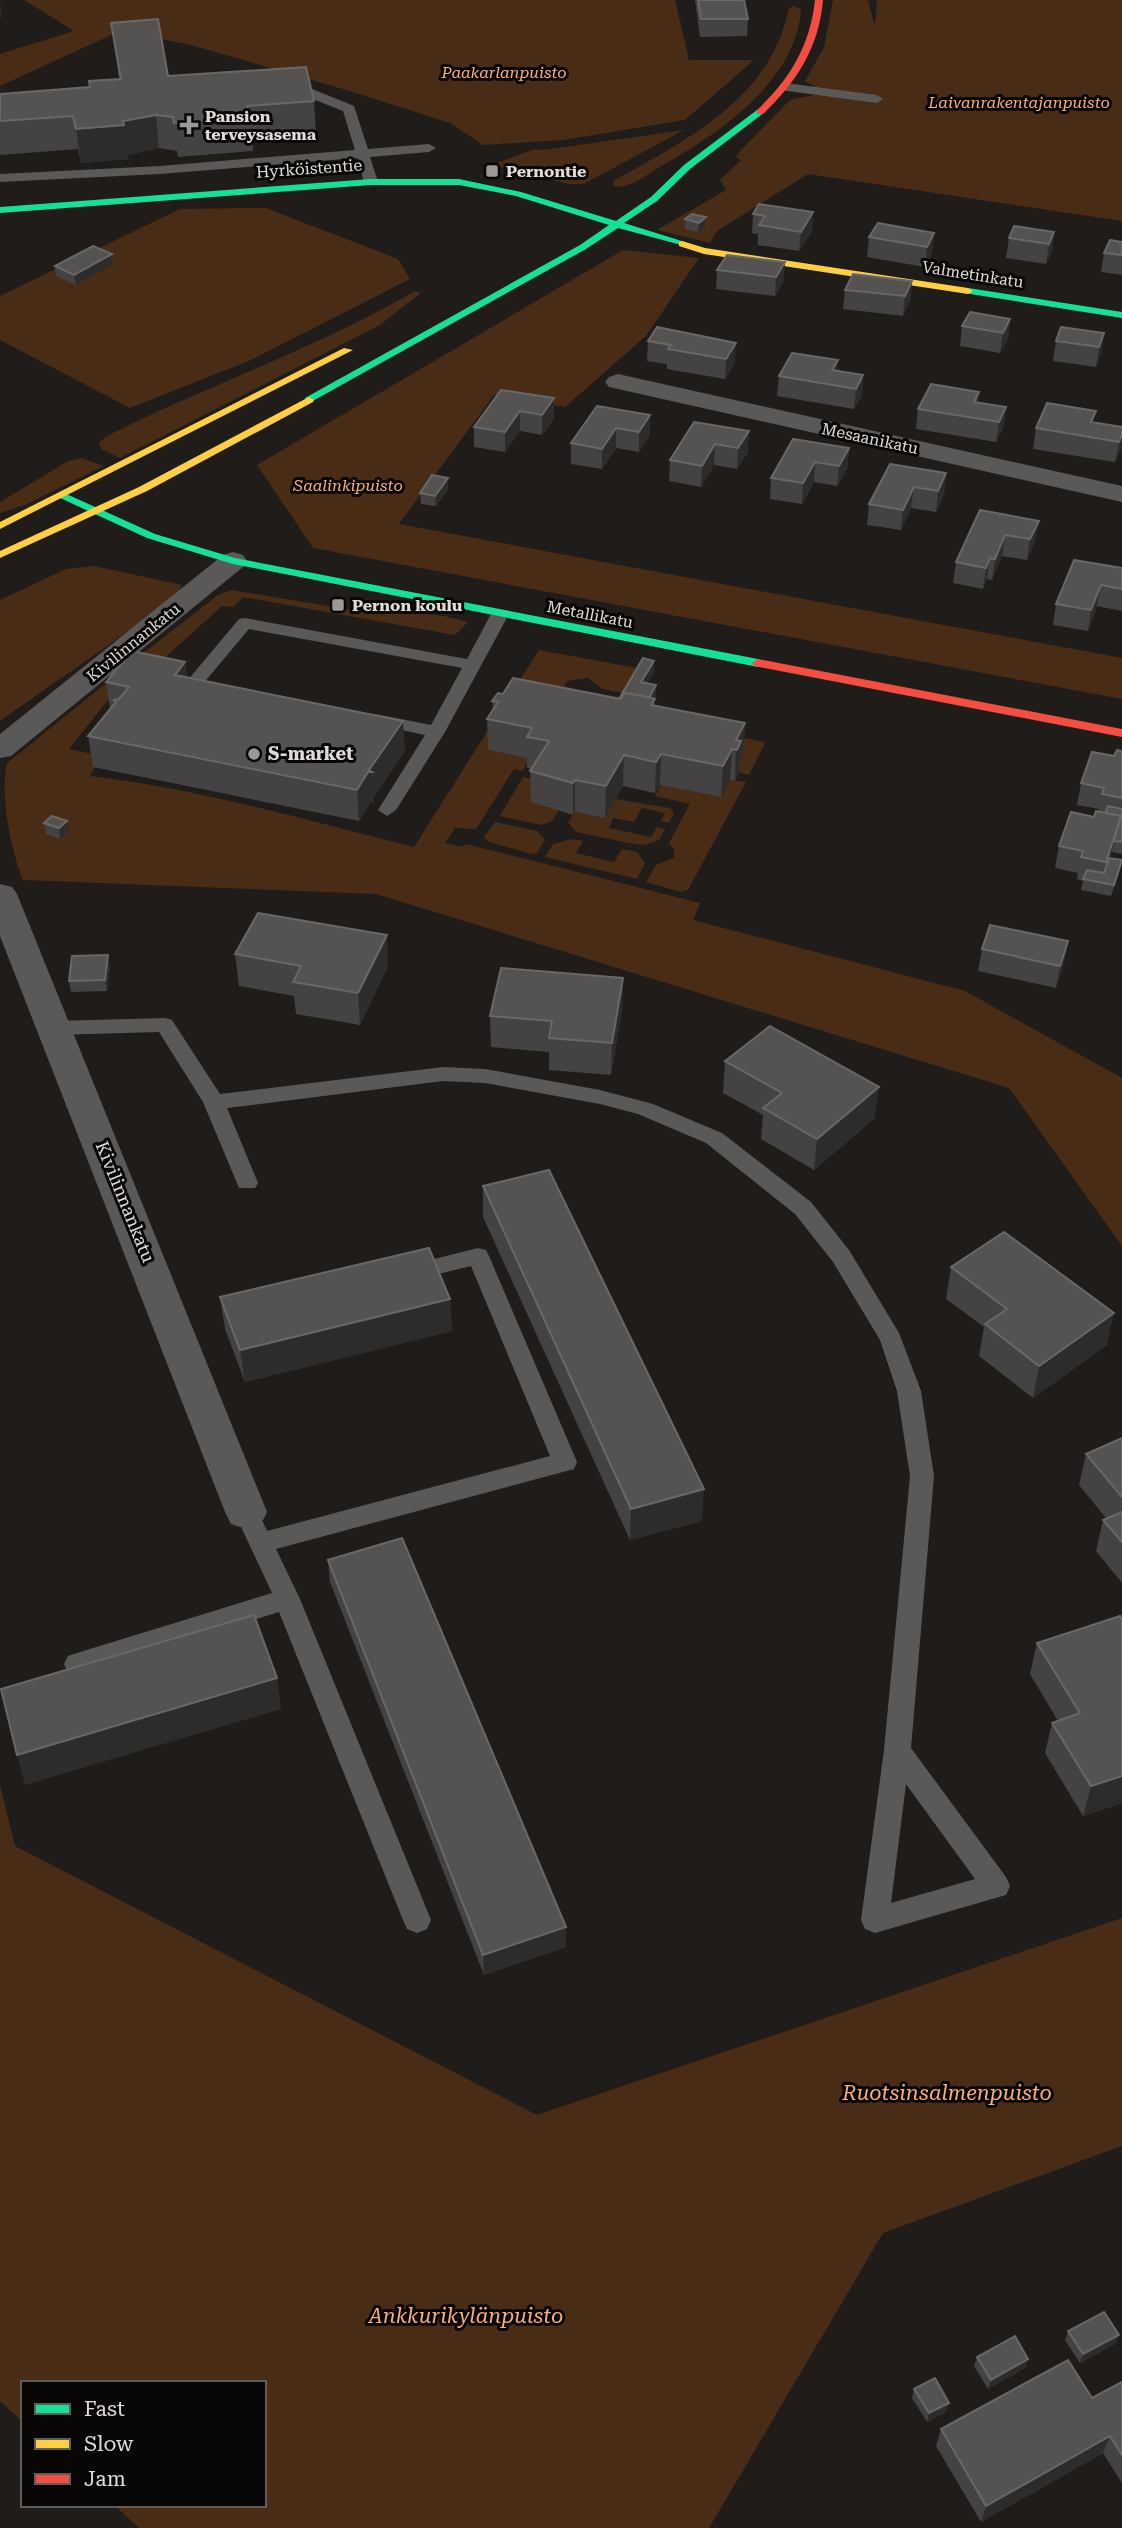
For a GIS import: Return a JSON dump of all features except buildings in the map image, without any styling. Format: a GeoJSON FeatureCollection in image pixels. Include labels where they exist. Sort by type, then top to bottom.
{"type":"FeatureCollection","features":[{"type":"Feature","properties":{"kind":"street"},"geometry":{"type":"LineString","coordinates":[[0,555],[96,512],[482,306],[615,226],[663,192],[686,167],[738,130],[785,87],[807,50],[818,17],[819,0]]}},
{"type":"Feature","properties":{"kind":"street"},"geometry":{"type":"LineString","coordinates":[[643,184],[686,167]]}},
{"type":"Feature","properties":{"kind":"street","name":"Hyrköistentie"},"geometry":{"type":"LineString","coordinates":[[0,210],[371,182],[436,180],[486,186],[578,220],[615,226]]}},
{"type":"Feature","properties":{"kind":"street"},"geometry":{"type":"LineString","coordinates":[[578,220],[603,205]]}},
{"type":"Feature","properties":{"kind":"street","name":"Valmetinkatu"},"geometry":{"type":"LineString","coordinates":[[615,226],[704,251],[1122,315]]}},
{"type":"Feature","properties":{"kind":"street"},"geometry":{"type":"LineString","coordinates":[[0,526],[366,340]]}},
{"type":"Feature","properties":{"kind":"street","name":"Mesaanikatu"},"geometry":{"type":"LineString","coordinates":[[618,382],[1119,502]]}},
{"type":"Feature","properties":{"kind":"street","name":"Metallikatu"},"geometry":{"type":"LineString","coordinates":[[62,495],[151,536],[233,561],[1122,733]]}},
{"type":"Feature","properties":{"kind":"street","name":"Kivilinnankatu"},"geometry":{"type":"LineString","coordinates":[[0,749],[122,665],[233,561]]}},
{"type":"Feature","properties":{"kind":"street","name":"Kivilinnankatu"},"geometry":{"type":"LineString","coordinates":[[0,894],[253,1527]]}},
{"type":"Feature","properties":{"kind":"lane"},"geometry":{"type":"LineString","coordinates":[[266,79],[288,84],[349,109],[371,182]]}},
{"type":"Feature","properties":{"kind":"lane"},"geometry":{"type":"LineString","coordinates":[[785,87],[877,99]]}},
{"type":"Feature","properties":{"kind":"lane"},"geometry":{"type":"LineString","coordinates":[[0,178],[160,170],[429,148]]}},
{"type":"Feature","properties":{"kind":"lane"},"geometry":{"type":"LineString","coordinates":[[160,170],[163,197]]}},
{"type":"Feature","properties":{"kind":"lane"},"geometry":{"type":"LineString","coordinates":[[387,810],[436,732],[500,614]]}},
{"type":"Feature","properties":{"kind":"lane"},"geometry":{"type":"LineString","coordinates":[[196,681],[245,623],[473,665]]}},
{"type":"Feature","properties":{"kind":"lane"},"geometry":{"type":"LineString","coordinates":[[172,676],[222,687]]}},
{"type":"Feature","properties":{"kind":"lane"},"geometry":{"type":"LineString","coordinates":[[357,715],[436,732]]}},
{"type":"Feature","properties":{"kind":"lane"},"geometry":{"type":"LineString","coordinates":[[54,1028],[165,1025],[214,1102],[247,1184]]}},
{"type":"Feature","properties":{"kind":"lane"},"geometry":{"type":"LineString","coordinates":[[214,1102],[443,1074],[485,1076],[532,1084],[600,1097],[682,1122],[714,1138],[803,1208],[841,1256],[891,1339],[909,1391],[922,1476],[897,1750],[875,1920],[996,1886],[897,1750]]}},
{"type":"Feature","properties":{"kind":"lane"},"geometry":{"type":"LineString","coordinates":[[388,1278],[478,1256],[565,1462],[253,1527],[287,1599],[417,1920]]}},
{"type":"Feature","properties":{"kind":"lane"},"geometry":{"type":"LineString","coordinates":[[77,1664],[287,1599]]}},
{"type":"Feature","properties":{"kind":"green space","name":"Paakarlanpuisto"},"geometry":{"type":"Polygon","coordinates":[[[24,0],[675,0],[689,60],[754,60],[685,120],[563,140],[483,145],[450,123],[343,89],[191,45],[120,31],[0,86],[0,54],[74,31],[24,0]]]}},
{"type":"Feature","properties":{"kind":"green space","name":"Laivanrakentajanpuisto"},"geometry":{"type":"Polygon","coordinates":[[[833,0],[868,0],[875,28],[877,0],[1122,0],[1122,221],[808,174],[717,231],[710,243],[657,230],[726,190],[720,180],[741,160],[736,158],[740,151],[790,100],[818,94],[817,88],[805,81],[824,47],[833,0]]]}},
{"type":"Feature","properties":{"kind":"green space"},"geometry":{"type":"Polygon","coordinates":[[[795,6],[801,10],[796,37],[768,84],[749,104],[704,140],[642,178],[625,186],[614,186],[613,181],[696,132],[722,113],[745,91],[764,67],[779,40],[789,8],[795,6]]]}},
{"type":"Feature","properties":{"kind":"green space"},"geometry":{"type":"Polygon","coordinates":[[[684,130],[584,184],[569,184],[491,165],[535,149],[684,130]]]}},
{"type":"Feature","properties":{"kind":"green space"},"geometry":{"type":"Polygon","coordinates":[[[266,208],[398,259],[410,279],[249,361],[130,408],[0,340],[0,296],[180,209],[266,208]]]}},
{"type":"Feature","properties":{"kind":"green space","name":"Saalinkipuisto"},"geometry":{"type":"Polygon","coordinates":[[[623,250],[699,258],[646,336],[565,407],[494,395],[399,524],[1122,658],[1122,699],[313,548],[257,465],[623,250]]]}},
{"type":"Feature","properties":{"kind":"green space"},"geometry":{"type":"Polygon","coordinates":[[[415,291],[421,293],[380,325],[120,458],[101,449],[99,443],[105,437],[339,331],[415,291]]]}},
{"type":"Feature","properties":{"kind":"green space"},"geometry":{"type":"Polygon","coordinates":[[[81,458],[104,466],[25,505],[0,513],[0,502],[68,461],[81,458]]]}},
{"type":"Feature","properties":{"kind":"green space"},"geometry":{"type":"Polygon","coordinates":[[[94,566],[182,585],[174,599],[0,721],[0,600],[66,569],[94,566]]]}},
{"type":"Feature","properties":{"kind":"green space"},"geometry":{"type":"Polygon","coordinates":[[[231,590],[352,610],[355,606],[444,616],[468,622],[455,635],[243,597],[234,607],[222,606],[160,662],[137,658],[218,595],[231,590]]]}},
{"type":"Feature","properties":{"kind":"green space"},"geometry":{"type":"Polygon","coordinates":[[[539,650],[642,669],[628,694],[602,689],[588,678],[567,681],[562,691],[488,750],[529,758],[523,771],[514,769],[476,829],[455,828],[445,843],[462,847],[466,844],[700,903],[693,920],[965,991],[1122,1078],[1122,1246],[1009,1088],[376,894],[23,880],[8,821],[5,790],[7,763],[120,672],[127,676],[69,749],[102,756],[90,776],[212,797],[414,847],[539,650]]]}},
{"type":"Feature","properties":{"kind":"green space"},"geometry":{"type":"Polygon","coordinates":[[[682,726],[765,743],[749,775],[734,771],[743,754],[682,726]]]}},
{"type":"Feature","properties":{"kind":"green space"},"geometry":{"type":"Polygon","coordinates":[[[523,777],[533,779],[560,809],[552,821],[541,825],[500,816],[523,777]]]}},
{"type":"Feature","properties":{"kind":"green space"},"geometry":{"type":"Polygon","coordinates":[[[730,780],[746,782],[688,890],[681,892],[646,882],[656,865],[674,858],[674,850],[669,843],[690,804],[655,796],[661,785],[721,797],[730,780]]]}},
{"type":"Feature","properties":{"kind":"green space"},"geometry":{"type":"Polygon","coordinates":[[[616,799],[670,808],[674,813],[669,823],[661,821],[665,813],[642,808],[634,822],[613,818],[609,828],[651,837],[657,827],[665,829],[659,840],[644,845],[576,832],[568,822],[575,812],[605,817],[616,799]]]}},
{"type":"Feature","properties":{"kind":"green space"},"geometry":{"type":"Polygon","coordinates":[[[495,822],[537,831],[545,840],[537,853],[532,854],[489,842],[484,837],[495,822]]]}},
{"type":"Feature","properties":{"kind":"green space"},"geometry":{"type":"Polygon","coordinates":[[[572,839],[583,841],[576,853],[614,862],[622,849],[637,852],[645,863],[637,879],[545,857],[553,844],[572,839]]]}},
{"type":"Feature","properties":{"kind":"green space","name":"Ankkurikylänpuisto"},"geometry":{"type":"Polygon","coordinates":[[[0,1785],[15,1846],[537,2115],[1122,1918],[1122,2146],[883,2233],[709,2528],[139,2528],[116,2507],[266,2507],[266,2381],[21,2381],[21,2420],[0,2401],[0,1785]]]}},
{"type":"Feature","properties":{"kind":"traffic: fast"},"geometry":{"type":"LineString","coordinates":[[309,400],[583,247],[654,199],[687,167],[760,112]]}},
{"type":"Feature","properties":{"kind":"traffic: fast"},"geometry":{"type":"LineString","coordinates":[[0,210],[371,182],[459,182],[518,194],[682,244]]}},
{"type":"Feature","properties":{"kind":"traffic: fast"},"geometry":{"type":"LineString","coordinates":[[968,291],[1122,315]]}},
{"type":"Feature","properties":{"kind":"traffic: fast"},"geometry":{"type":"LineString","coordinates":[[62,495],[151,536],[233,561],[758,663]]}},
{"type":"Feature","properties":{"kind":"traffic: slow"},"geometry":{"type":"LineString","coordinates":[[682,244],[704,251],[968,291]]}},
{"type":"Feature","properties":{"kind":"traffic: slow"},"geometry":{"type":"LineString","coordinates":[[0,526],[348,350]]}},
{"type":"Feature","properties":{"kind":"traffic: slow"},"geometry":{"type":"LineString","coordinates":[[0,555],[143,489],[309,400]]}},
{"type":"Feature","properties":{"kind":"traffic: jam"},"geometry":{"type":"LineString","coordinates":[[760,112],[783,88],[802,62],[814,33],[819,0]]}},
{"type":"Feature","properties":{"kind":"traffic: jam"},"geometry":{"type":"LineString","coordinates":[[758,663],[1122,733]]}},
{"type":"Feature","properties":{"kind":"place","name":"Pansion terveysasema"},"geometry":{"type":"Point","coordinates":[189,125]}},
{"type":"Feature","properties":{"kind":"place","name":"Pernontie"},"geometry":{"type":"Point","coordinates":[492,171]}},
{"type":"Feature","properties":{"kind":"place","name":"Pernon koulu"},"geometry":{"type":"Point","coordinates":[338,605]}},
{"type":"Feature","properties":{"kind":"place","name":"S-market"},"geometry":{"type":"Point","coordinates":[254,754]}},
{"type":"Feature","properties":{"kind":"park label","name":"Ruotsinsalmenpuisto"},"geometry":{"type":"Point","coordinates":[947,2093]}}]}
